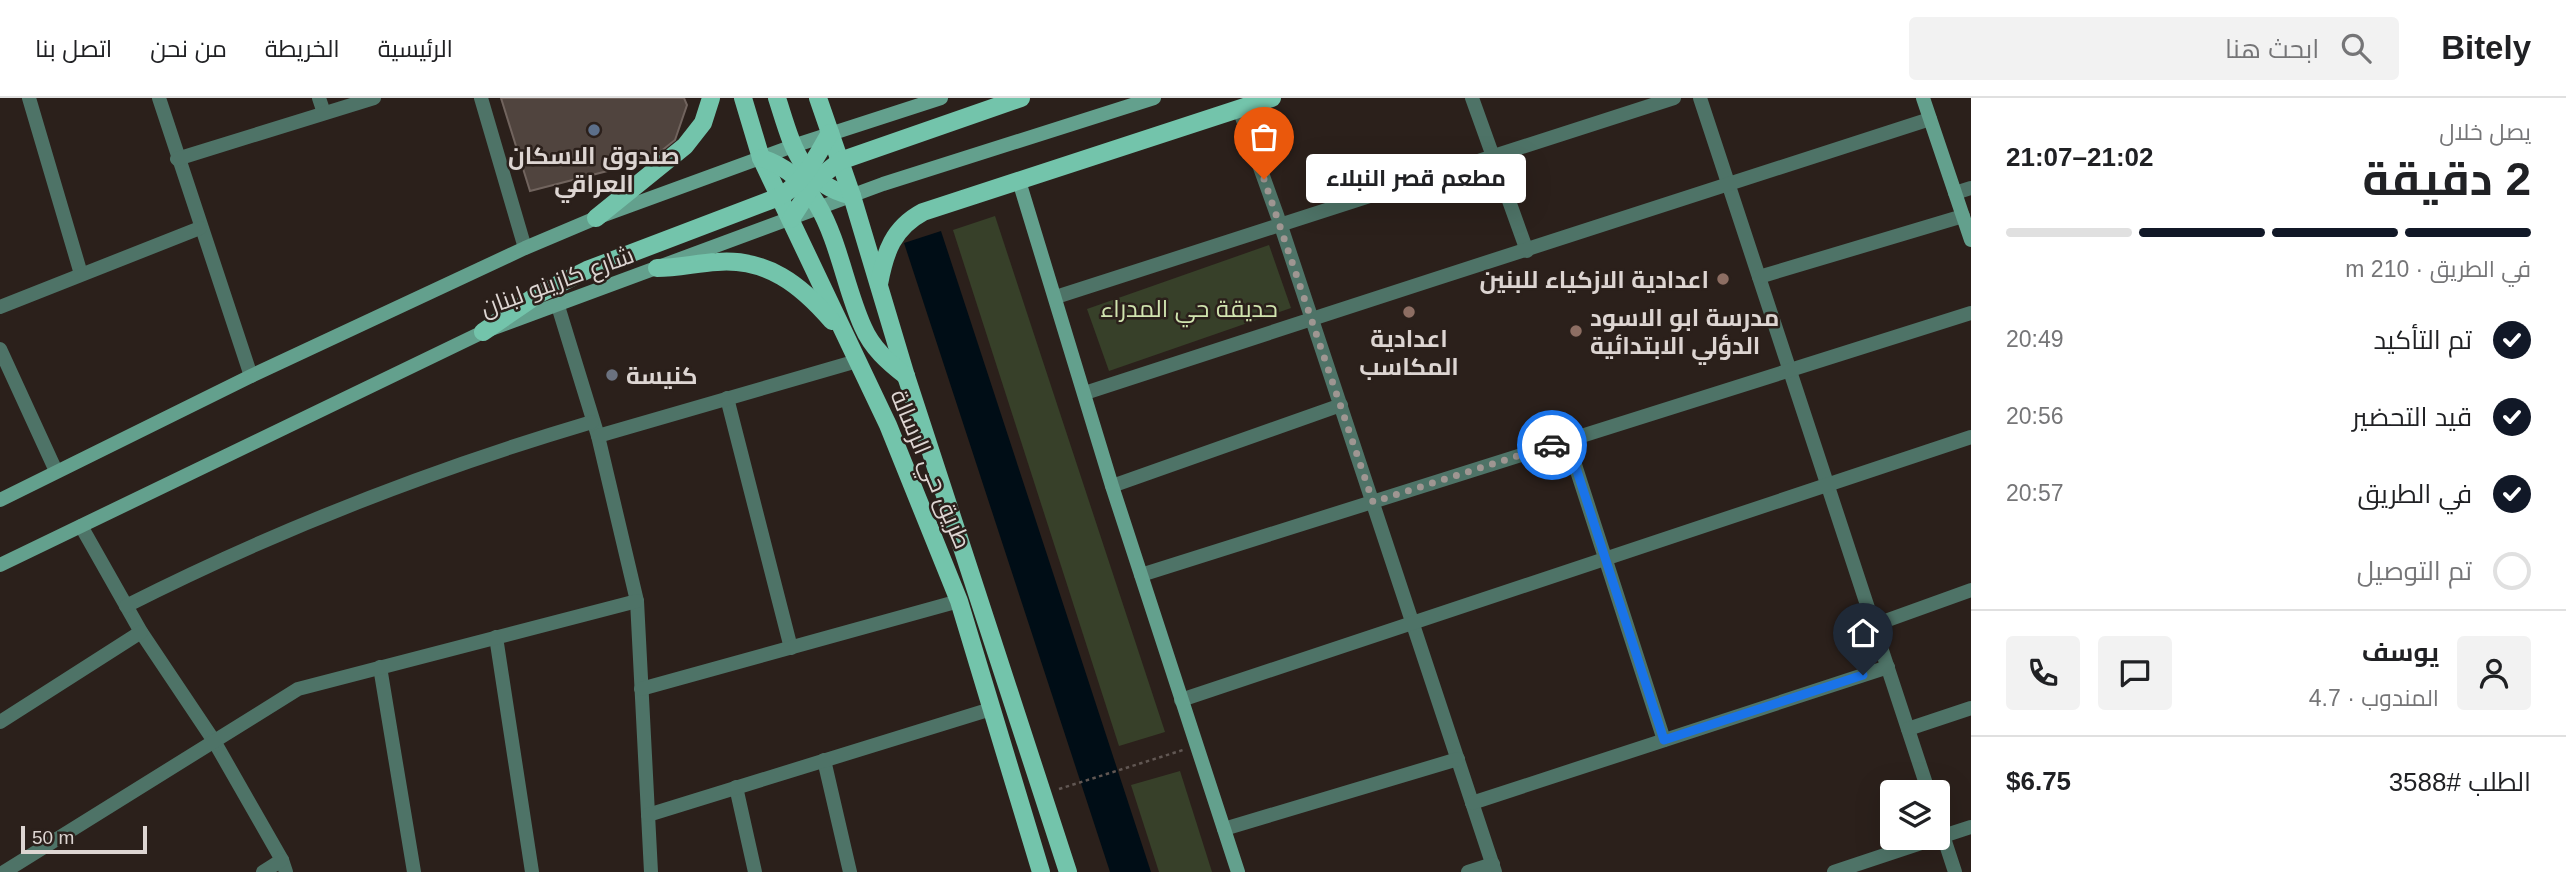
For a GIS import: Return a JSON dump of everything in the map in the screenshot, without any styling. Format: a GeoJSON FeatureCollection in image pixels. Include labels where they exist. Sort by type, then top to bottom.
{"type":"FeatureCollection","features":[{"type":"Feature","properties":{"kind":"main road"},"geometry":{"type":"LineString","coordinates":[[596,218],[685,146],[703,123],[711,98]]}},
{"type":"Feature","properties":{"kind":"main road","name":"طريق حي الرسالة"},"geometry":{"type":"LineString","coordinates":[[743,98],[761,158],[888,425],[958,601],[1041,872]]}},
{"type":"Feature","properties":{"kind":"main road"},"geometry":{"type":"LineString","coordinates":[[777,98],[818,209],[836,244],[863,327],[872,344],[885,359],[906,376]]}},
{"type":"Feature","properties":{"kind":"main road","name":"طريق حي الرسالة"},"geometry":{"type":"LineString","coordinates":[[818,98],[841,161],[906,376],[1068,872]]}},
{"type":"Feature","properties":{"kind":"main road","name":"شارع كازينو لبنان"},"geometry":{"type":"LineString","coordinates":[[0,500],[251,376],[525,248],[596,218],[793,146],[941,98]]}},
{"type":"Feature","properties":{"kind":"main road"},"geometry":{"type":"LineString","coordinates":[[483,332],[537,295],[569,279],[779,197],[841,161],[1021,98]]}},
{"type":"Feature","properties":{"kind":"main road","name":"شارع كازينو لبنان"},"geometry":{"type":"LineString","coordinates":[[0,565],[483,332],[852,196],[1154,98]]}},
{"type":"Feature","properties":{"kind":"main road"},"geometry":{"type":"LineString","coordinates":[[878,287],[887,248],[905,223],[934,208],[1272,98]]}},
{"type":"Feature","properties":{"kind":"main road"},"geometry":{"type":"LineString","coordinates":[[1923,98],[1971,240]]}},
{"type":"Feature","properties":{"kind":"main road"},"geometry":{"type":"LineString","coordinates":[[791,219],[830,133]]}},
{"type":"Feature","properties":{"kind":"main road"},"geometry":{"type":"LineString","coordinates":[[761,158],[786,167],[835,192],[852,196]]}},
{"type":"Feature","properties":{"kind":"main road"},"geometry":{"type":"LineString","coordinates":[[1019,181],[1112,486],[1238,872]]}},
{"type":"Feature","properties":{"kind":"main road"},"geometry":{"type":"LineString","coordinates":[[657,268],[720,261],[763,267],[790,279],[802,288],[846,338]]}},
{"type":"Feature","properties":{"kind":"street"},"geometry":{"type":"LineString","coordinates":[[29,98],[81,274]]}},
{"type":"Feature","properties":{"kind":"street"},"geometry":{"type":"LineString","coordinates":[[159,98],[251,376]]}},
{"type":"Feature","properties":{"kind":"street"},"geometry":{"type":"LineString","coordinates":[[319,98],[324,113]]}},
{"type":"Feature","properties":{"kind":"street"},"geometry":{"type":"LineString","coordinates":[[177,159],[374,98]]}},
{"type":"Feature","properties":{"kind":"street"},"geometry":{"type":"LineString","coordinates":[[481,98],[525,248]]}},
{"type":"Feature","properties":{"kind":"street"},"geometry":{"type":"LineString","coordinates":[[1472,98],[1527,250]]}},
{"type":"Feature","properties":{"kind":"street"},"geometry":{"type":"LineString","coordinates":[[1056,297],[1674,98]]}},
{"type":"Feature","properties":{"kind":"street"},"geometry":{"type":"LineString","coordinates":[[1700,98],[1925,780]]}},
{"type":"Feature","properties":{"kind":"street"},"geometry":{"type":"LineString","coordinates":[[1239,108],[1312,318],[1494,868],[1468,872]]}},
{"type":"Feature","properties":{"kind":"street"},"geometry":{"type":"LineString","coordinates":[[1085,393],[1930,120]]}},
{"type":"Feature","properties":{"kind":"street"},"geometry":{"type":"LineString","coordinates":[[1955,193],[1971,188]]}},
{"type":"Feature","properties":{"kind":"street"},"geometry":{"type":"LineString","coordinates":[[1759,277],[1963,216]]}},
{"type":"Feature","properties":{"kind":"street"},"geometry":{"type":"LineString","coordinates":[[0,307],[201,228]]}},
{"type":"Feature","properties":{"kind":"street"},"geometry":{"type":"LineString","coordinates":[[558,306],[595,429],[636,601],[651,872]]}},
{"type":"Feature","properties":{"kind":"street"},"geometry":{"type":"LineString","coordinates":[[1141,575],[1971,313]]}},
{"type":"Feature","properties":{"kind":"street"},"geometry":{"type":"LineString","coordinates":[[0,349],[56,471]]}},
{"type":"Feature","properties":{"kind":"street"},"geometry":{"type":"LineString","coordinates":[[126,606],[255,544],[365,498],[455,465],[727,398],[857,361]]}},
{"type":"Feature","properties":{"kind":"street"},"geometry":{"type":"LineString","coordinates":[[727,398],[791,648]]}},
{"type":"Feature","properties":{"kind":"street"},"geometry":{"type":"LineString","coordinates":[[1112,486],[1340,405]]}},
{"type":"Feature","properties":{"kind":"street"},"geometry":{"type":"LineString","coordinates":[[1181,700],[1971,437]]}},
{"type":"Feature","properties":{"kind":"street"},"geometry":{"type":"LineString","coordinates":[[1567,440],[1664,740]]}},
{"type":"Feature","properties":{"kind":"street"},"geometry":{"type":"LineString","coordinates":[[81,526],[141,632],[214,741],[284,866],[262,872]]}},
{"type":"Feature","properties":{"kind":"street"},"geometry":{"type":"LineString","coordinates":[[1874,625],[1971,590]]}},
{"type":"Feature","properties":{"kind":"street"},"geometry":{"type":"LineString","coordinates":[[4,872],[298,688],[636,601]]}},
{"type":"Feature","properties":{"kind":"street"},"geometry":{"type":"LineString","coordinates":[[641,690],[958,601]]}},
{"type":"Feature","properties":{"kind":"street"},"geometry":{"type":"LineString","coordinates":[[0,722],[141,632]]}},
{"type":"Feature","properties":{"kind":"street"},"geometry":{"type":"LineString","coordinates":[[496,637],[532,872]]}},
{"type":"Feature","properties":{"kind":"street"},"geometry":{"type":"LineString","coordinates":[[380,667],[414,872]]}},
{"type":"Feature","properties":{"kind":"street"},"geometry":{"type":"LineString","coordinates":[[1472,803],[1888,667]]}},
{"type":"Feature","properties":{"kind":"street"},"geometry":{"type":"LineString","coordinates":[[1908,729],[1971,708]]}},
{"type":"Feature","properties":{"kind":"street"},"geometry":{"type":"LineString","coordinates":[[648,815],[990,709]]}},
{"type":"Feature","properties":{"kind":"street"},"geometry":{"type":"LineString","coordinates":[[1224,829],[1458,759]]}},
{"type":"Feature","properties":{"kind":"street"},"geometry":{"type":"LineString","coordinates":[[824,760],[850,872]]}},
{"type":"Feature","properties":{"kind":"street"},"geometry":{"type":"LineString","coordinates":[[736,787],[755,872]]}},
{"type":"Feature","properties":{"kind":"street"},"geometry":{"type":"LineString","coordinates":[[1950,834],[1971,827]]}},
{"type":"Feature","properties":{"kind":"street"},"geometry":{"type":"LineString","coordinates":[[1834,872],[1900,850]]}},
{"type":"Feature","properties":{"kind":"street"},"geometry":{"type":"LineString","coordinates":[[1945,850],[1955,872]]}},
{"type":"Feature","properties":{"kind":"path"},"geometry":{"type":"LineString","coordinates":[[1065,787],[1196,746]]}},
{"type":"Feature","properties":{"kind":"green space"},"geometry":{"type":"Polygon","coordinates":[[[995,216],[1165,732],[1119,746],[953,230],[995,216]]]}},
{"type":"Feature","properties":{"kind":"green space","name":"حديقة حي المدراء"},"geometry":{"type":"Polygon","coordinates":[[[1269,245],[1291,308],[1109,371],[1087,309],[1269,245]]]}},
{"type":"Feature","properties":{"kind":"green space"},"geometry":{"type":"Polygon","coordinates":[[[1180,771],[1212,872],[1159,872],[1131,785],[1180,771]]]}},
{"type":"Feature","properties":{"kind":"shaded area"},"geometry":{"type":"Polygon","coordinates":[[[941,231],[1151,872],[1110,872],[904,243],[941,231]]]}},
{"type":"Feature","properties":{"kind":"building","name":"صندوق الاسكان العراقي"},"geometry":{"type":"Polygon","coordinates":[[[501,98],[684,98],[687,105],[675,140],[650,160],[530,191],[501,98]]]}},
{"type":"Feature","properties":{"kind":"way so far"},"geometry":{"type":"LineString","coordinates":[[1264,179],[1373,502],[1552,445]]}},
{"type":"Feature","properties":{"kind":"place","name":"صندوق الاسكان العراقي"},"geometry":{"type":"Point","coordinates":[594,130]}},
{"type":"Feature","properties":{"kind":"place","name":"مطعم قصر النبلاء"},"geometry":{"type":"Point","coordinates":[1264,179]}},
{"type":"Feature","properties":{"kind":"place","name":"اعدادية الازكياء للبنين"},"geometry":{"type":"Point","coordinates":[1723,279]}},
{"type":"Feature","properties":{"kind":"place","name":"اعدادية المكاسب"},"geometry":{"type":"Point","coordinates":[1409,312]}},
{"type":"Feature","properties":{"kind":"place","name":"مدرسة ابو الاسود الدؤلي الابتدائية"},"geometry":{"type":"Point","coordinates":[1576,331]}},
{"type":"Feature","properties":{"kind":"place","name":"كنيسة"},"geometry":{"type":"Point","coordinates":[612,375]}},
{"type":"Feature","properties":{"kind":"route"},"geometry":{"type":"LineString","coordinates":[[1552,445],[1567,440],[1664,740],[1863,675]]}}]}
